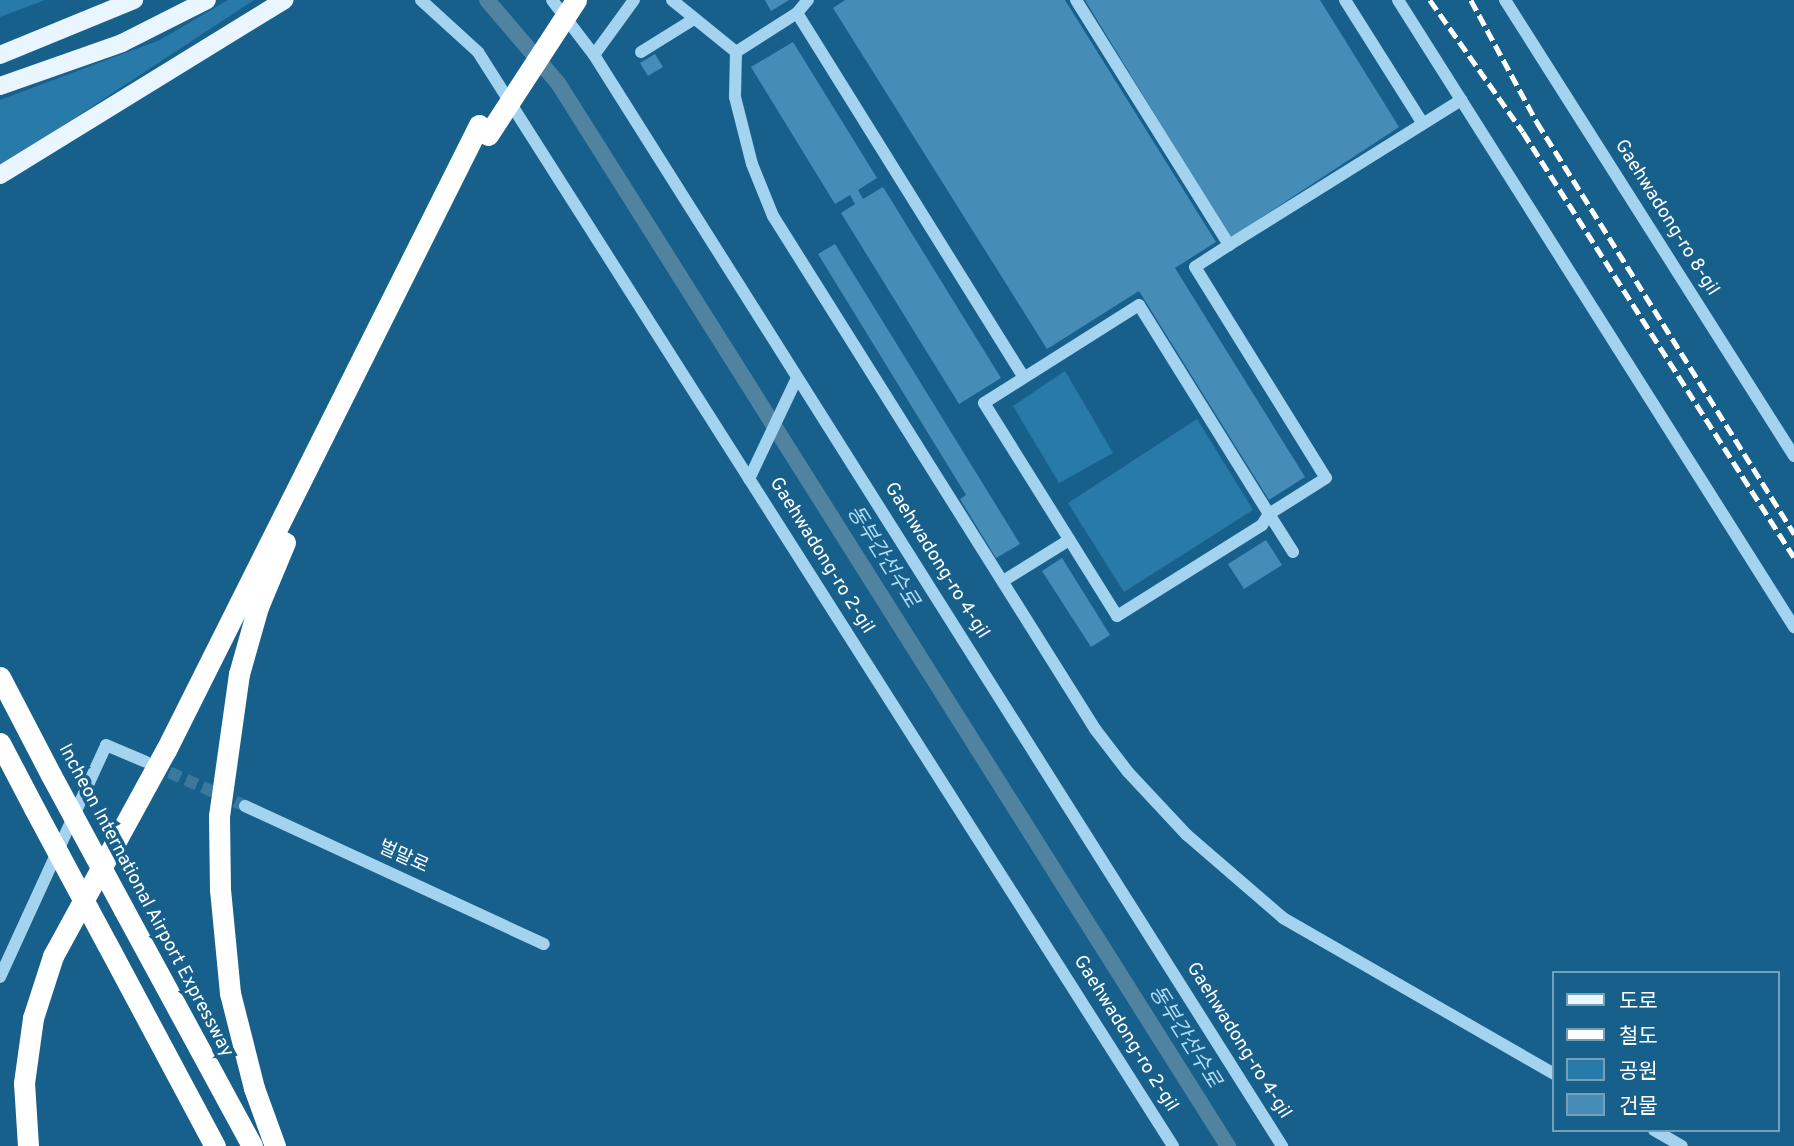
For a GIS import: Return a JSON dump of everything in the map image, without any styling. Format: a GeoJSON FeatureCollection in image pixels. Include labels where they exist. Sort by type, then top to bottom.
{"type":"FeatureCollection","features":[{"type":"Feature","properties":{"kind":"highway"},"geometry":{"type":"LineString","coordinates":[[28,1146],[24,1083],[33,1018],[53,956],[166,750],[484,130],[560,0]]}},
{"type":"Feature","properties":{"kind":"highway"},"geometry":{"type":"LineString","coordinates":[[275,1146],[254,1088],[230,993],[219,889],[219,816],[239,674],[258,607],[294,520],[484,130],[576,0]]}},
{"type":"Feature","properties":{"kind":"highway","name":"Incheon International Airport Expressway"},"geometry":{"type":"LineString","coordinates":[[0,677],[252,1146]]}},
{"type":"Feature","properties":{"kind":"highway"},"geometry":{"type":"LineString","coordinates":[[0,743],[215,1146]]}},
{"type":"Feature","properties":{"kind":"main road"},"geometry":{"type":"LineString","coordinates":[[0,55],[134,0]]}},
{"type":"Feature","properties":{"kind":"main road"},"geometry":{"type":"LineString","coordinates":[[0,86],[122,43],[207,0]]}},
{"type":"Feature","properties":{"kind":"main road"},"geometry":{"type":"LineString","coordinates":[[0,175],[284,0]]}},
{"type":"Feature","properties":{"kind":"street","name":"Gaehwadong-ro 2-gil"},"geometry":{"type":"LineString","coordinates":[[421,0],[478,52],[1173,1146]]}},
{"type":"Feature","properties":{"kind":"street","name":"Gaehwadong-ro 4-gil"},"geometry":{"type":"LineString","coordinates":[[552,0],[594,55],[1282,1146]]}},
{"type":"Feature","properties":{"kind":"street"},"geometry":{"type":"LineString","coordinates":[[594,55],[634,0]]}},
{"type":"Feature","properties":{"kind":"street"},"geometry":{"type":"LineString","coordinates":[[672,0],[736,52]]}},
{"type":"Feature","properties":{"kind":"street"},"geometry":{"type":"LineString","coordinates":[[736,52],[797,13],[808,0]]}},
{"type":"Feature","properties":{"kind":"street"},"geometry":{"type":"LineString","coordinates":[[1076,0],[1229,245]]}},
{"type":"Feature","properties":{"kind":"street"},"geometry":{"type":"LineString","coordinates":[[1345,0],[1423,124]]}},
{"type":"Feature","properties":{"kind":"street"},"geometry":{"type":"LineString","coordinates":[[1398,0],[1794,627]]}},
{"type":"Feature","properties":{"kind":"street","name":"Gaehwadong-ro 8-gil"},"geometry":{"type":"LineString","coordinates":[[1505,0],[1794,456]]}},
{"type":"Feature","properties":{"kind":"street"},"geometry":{"type":"LineString","coordinates":[[797,13],[1024,377]]}},
{"type":"Feature","properties":{"kind":"street"},"geometry":{"type":"LineString","coordinates":[[641,52],[694,19]]}},
{"type":"Feature","properties":{"kind":"street"},"geometry":{"type":"LineString","coordinates":[[736,52],[735,97],[752,164],[773,216],[1003,581],[1128,772],[1232,877],[1315,940],[1552,1073]]}},
{"type":"Feature","properties":{"kind":"street"},"geometry":{"type":"LineString","coordinates":[[1293,552],[1269,513],[1139,305],[984,403],[1117,616],[1262,525],[1269,513],[1326,478],[1195,267],[1461,100]]}},
{"type":"Feature","properties":{"kind":"street"},"geometry":{"type":"LineString","coordinates":[[748,479],[797,378]]}},
{"type":"Feature","properties":{"kind":"street"},"geometry":{"type":"LineString","coordinates":[[1003,581],[1069,540]]}},
{"type":"Feature","properties":{"kind":"street"},"geometry":{"type":"LineString","coordinates":[[0,977],[106,744],[146,762]]}},
{"type":"Feature","properties":{"kind":"street","name":"벌말로"},"geometry":{"type":"LineString","coordinates":[[245,806],[544,944]]}},
{"type":"Feature","properties":{"kind":"street"},"geometry":{"type":"LineString","coordinates":[[1658,1132],[1682,1146]]}},
{"type":"Feature","properties":{"kind":"green space"},"geometry":{"type":"Polygon","coordinates":[[[0,0],[45,0],[0,17],[0,0]]]}},
{"type":"Feature","properties":{"kind":"green space"},"geometry":{"type":"Polygon","coordinates":[[[228,0],[254,0],[0,167],[0,100],[160,40],[228,0]]]}},
{"type":"Feature","properties":{"kind":"green space"},"geometry":{"type":"Polygon","coordinates":[[[1065,371],[1113,453],[1059,483],[1013,406],[1065,371]]]}},
{"type":"Feature","properties":{"kind":"green space"},"geometry":{"type":"Polygon","coordinates":[[[1197,419],[1253,510],[1124,592],[1068,503],[1197,419]]]}},
{"type":"Feature","properties":{"kind":"building"},"geometry":{"type":"Polygon","coordinates":[[[765,0],[789,0],[771,11],[765,0]]]}},
{"type":"Feature","properties":{"kind":"building"},"geometry":{"type":"Polygon","coordinates":[[[845,0],[1065,0],[1216,242],[1175,268],[1305,477],[1269,500],[1139,291],[1047,349],[833,8],[845,0]]]}},
{"type":"Feature","properties":{"kind":"building"},"geometry":{"type":"Polygon","coordinates":[[[1085,0],[1320,0],[1399,127],[1230,238],[1085,0]]]}},
{"type":"Feature","properties":{"kind":"building"},"geometry":{"type":"Polygon","coordinates":[[[793,42],[877,178],[858,190],[863,199],[883,187],[1001,378],[959,404],[841,213],[855,204],[850,195],[835,204],[751,67],[793,42]]]}},
{"type":"Feature","properties":{"kind":"building"},"geometry":{"type":"Polygon","coordinates":[[[655,54],[663,67],[648,76],[640,63],[655,54]]]}},
{"type":"Feature","properties":{"kind":"building"},"geometry":{"type":"Polygon","coordinates":[[[835,244],[1020,544],[996,558],[960,499],[966,495],[818,254],[835,244]]]}},
{"type":"Feature","properties":{"kind":"building"},"geometry":{"type":"Polygon","coordinates":[[[1266,540],[1282,565],[1244,589],[1228,564],[1266,540]]]}},
{"type":"Feature","properties":{"kind":"building"},"geometry":{"type":"Polygon","coordinates":[[[1062,558],[1110,635],[1091,647],[1042,571],[1062,558]]]}},
{"type":"Feature","properties":{"kind":"waterway","name":"동부간선수로"},"geometry":{"type":"LineString","coordinates":[[487,0],[558,83],[1228,1146]]}},
{"type":"Feature","properties":{"kind":"tunnel"},"geometry":{"type":"LineString","coordinates":[[153,765],[245,806]]}},
{"type":"Feature","properties":{"kind":"railway"},"geometry":{"type":"LineString","coordinates":[[1430,0],[1523,132],[1794,557]]}},
{"type":"Feature","properties":{"kind":"railway"},"geometry":{"type":"LineString","coordinates":[[1471,0],[1537,122],[1794,534]]}}]}
